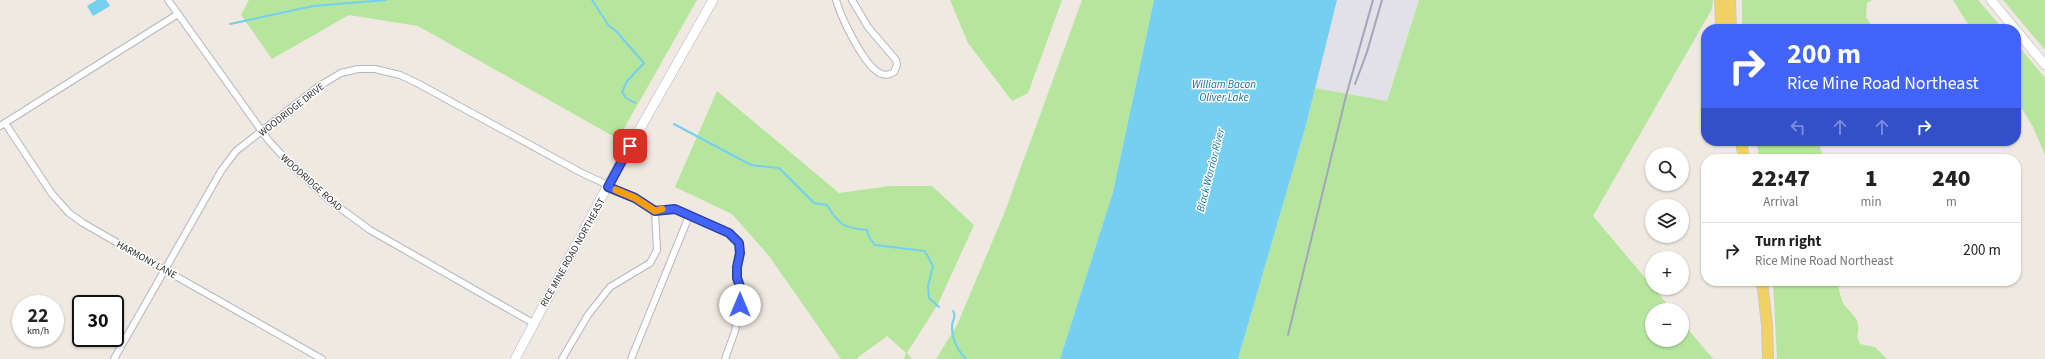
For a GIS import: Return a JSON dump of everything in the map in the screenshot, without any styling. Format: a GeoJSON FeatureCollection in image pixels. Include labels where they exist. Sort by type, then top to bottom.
{"type":"FeatureCollection","features":[{"type":"Feature","properties":{"kind":"main road","name":"RICE MINE ROAD NORTHEAST"},"geometry":{"type":"LineString","coordinates":[[515,359],[533,323],[608,187],[713,0]]}},
{"type":"Feature","properties":{"kind":"main road"},"geometry":{"type":"LineString","coordinates":[[1720,0],[1721,24]]}},
{"type":"Feature","properties":{"kind":"main road"},"geometry":{"type":"LineString","coordinates":[[1730,0],[1731,24]]}},
{"type":"Feature","properties":{"kind":"main road"},"geometry":{"type":"LineString","coordinates":[[1991,0],[2010,24]]}},
{"type":"Feature","properties":{"kind":"main road"},"geometry":{"type":"LineString","coordinates":[[2021,37],[2045,65]]}},
{"type":"Feature","properties":{"kind":"main road"},"geometry":{"type":"LineString","coordinates":[[1763,286],[1767,325],[1768,359]]}},
{"type":"Feature","properties":{"kind":"street","name":"WOODRIDGE ROAD"},"geometry":{"type":"LineString","coordinates":[[168,0],[262,132],[311,184],[349,215],[397,245],[533,323]]}},
{"type":"Feature","properties":{"kind":"street"},"geometry":{"type":"LineString","coordinates":[[836,0],[841,14],[857,44],[875,70],[882,74],[894,72],[897,65],[896,60],[868,27],[852,0]]}},
{"type":"Feature","properties":{"kind":"street"},"geometry":{"type":"LineString","coordinates":[[2,124],[178,14]]}},
{"type":"Feature","properties":{"kind":"street","name":"WOODRIDGE DRIVE"},"geometry":{"type":"LineString","coordinates":[[114,359],[221,170],[236,151],[319,86],[333,77],[358,69],[384,70],[417,83],[608,187],[635,198],[655,211]]}},
{"type":"Feature","properties":{"kind":"street","name":"HARMONY LANE"},"geometry":{"type":"LineString","coordinates":[[2,124],[52,194],[69,213],[83,223],[322,359]]}},
{"type":"Feature","properties":{"kind":"street"},"geometry":{"type":"LineString","coordinates":[[562,359],[588,315],[610,287],[650,263],[657,250],[655,211],[675,209],[729,233],[739,243],[740,253],[737,267],[737,278],[742,292],[735,331],[725,359]]}},
{"type":"Feature","properties":{"kind":"street"},"geometry":{"type":"LineString","coordinates":[[631,359],[689,216]]}},
{"type":"Feature","properties":{"kind":"shaded area"},"geometry":{"type":"Polygon","coordinates":[[[1337,0],[1419,0],[1387,101],[1315,88],[1337,0]]]}},
{"type":"Feature","properties":{"kind":"green space"},"geometry":{"type":"Polygon","coordinates":[[[249,0],[697,0],[618,139],[418,26],[349,15],[272,59],[241,15],[249,0]]]}},
{"type":"Feature","properties":{"kind":"green space"},"geometry":{"type":"Polygon","coordinates":[[[950,0],[1062,0],[1028,93],[1012,101],[968,43],[950,0]]]}},
{"type":"Feature","properties":{"kind":"green space"},"geometry":{"type":"Polygon","coordinates":[[[1082,0],[1154,0],[1113,192],[1060,359],[936,359],[957,325],[1004,214],[1082,0]]]}},
{"type":"Feature","properties":{"kind":"green space"},"geometry":{"type":"Polygon","coordinates":[[[1419,0],[1713,0],[1712,9],[1703,24],[1701,24],[1701,28],[1593,216],[1645,278],[1645,295],[1659,295],[1666,303],[1645,303],[1645,347],[1689,347],[1689,330],[1713,359],[1238,359],[1306,125],[1315,88],[1387,101],[1419,0]]]}},
{"type":"Feature","properties":{"kind":"green space"},"geometry":{"type":"Polygon","coordinates":[[[1742,0],[1872,0],[1867,3],[1866,17],[1871,24],[1742,24],[1742,0]]]}},
{"type":"Feature","properties":{"kind":"green space"},"geometry":{"type":"Polygon","coordinates":[[[1953,0],[1978,0],[1999,24],[1968,24],[1953,0]]]}},
{"type":"Feature","properties":{"kind":"green space"},"geometry":{"type":"Polygon","coordinates":[[[2003,0],[2045,0],[2045,50],[2003,0]]]}},
{"type":"Feature","properties":{"kind":"green space"},"geometry":{"type":"Polygon","coordinates":[[[2021,49],[2045,78],[2045,155],[2033,127],[2021,107],[2021,49]]]}},
{"type":"Feature","properties":{"kind":"green space"},"geometry":{"type":"Polygon","coordinates":[[[717,91],[839,193],[890,186],[932,186],[974,225],[938,304],[907,353],[912,359],[904,359],[906,353],[887,336],[856,359],[841,359],[769,256],[732,214],[675,187],[717,91]]]}},
{"type":"Feature","properties":{"kind":"green space"},"geometry":{"type":"Polygon","coordinates":[[[1758,146],[1820,146],[1822,154],[1758,154],[1758,146]]]}},
{"type":"Feature","properties":{"kind":"green space"},"geometry":{"type":"Polygon","coordinates":[[[1773,286],[1838,286],[1843,303],[1857,321],[1857,336],[1860,344],[1875,347],[1887,359],[1777,359],[1773,286]]]}},
{"type":"Feature","properties":{"kind":"water"},"geometry":{"type":"Polygon","coordinates":[[[97,0],[106,0],[110,6],[93,16],[87,6],[97,0]]]}},
{"type":"Feature","properties":{"kind":"water","name":"William Bacon Oliver Lake"},"geometry":{"type":"Polygon","coordinates":[[[1154,0],[1337,0],[1306,125],[1238,359],[1060,359],[1113,192],[1154,0]]]}},
{"type":"Feature","properties":{"kind":"waterway"},"geometry":{"type":"LineString","coordinates":[[230,24],[313,6],[386,0]]}},
{"type":"Feature","properties":{"kind":"waterway"},"geometry":{"type":"LineString","coordinates":[[592,0],[609,26],[616,31],[644,63],[627,81],[622,92],[626,98],[635,103]]}},
{"type":"Feature","properties":{"kind":"waterway"},"geometry":{"type":"LineString","coordinates":[[674,124],[751,165],[779,168],[814,203],[827,205],[835,217],[843,224],[853,228],[867,230],[869,237],[875,245],[925,251],[933,266],[928,286],[929,298],[939,307]]}},
{"type":"Feature","properties":{"kind":"waterway"},"geometry":{"type":"LineString","coordinates":[[953,311],[954,317],[952,331],[954,340],[960,352],[966,359]]}},
{"type":"Feature","properties":{"kind":"railway"},"geometry":{"type":"LineString","coordinates":[[1288,335],[1346,96],[1373,0]]}},
{"type":"Feature","properties":{"kind":"railway"},"geometry":{"type":"LineString","coordinates":[[1355,84],[1367,52],[1382,0]]}},
{"type":"Feature","properties":{"kind":"slow traffic"},"geometry":{"type":"LineString","coordinates":[[616,190],[635,198],[655,211],[662,209]]}},
{"type":"Feature","properties":{"kind":"route"},"geometry":{"type":"LineString","coordinates":[[630,146],[608,187],[635,198],[655,211],[675,209],[729,233],[739,243],[740,253],[737,267],[737,278],[742,292],[740,305]]}},
{"type":"Feature","properties":{"kind":"water label","name":"Black Warrior River"},"geometry":{"type":"Point","coordinates":[1210,170]}}]}
